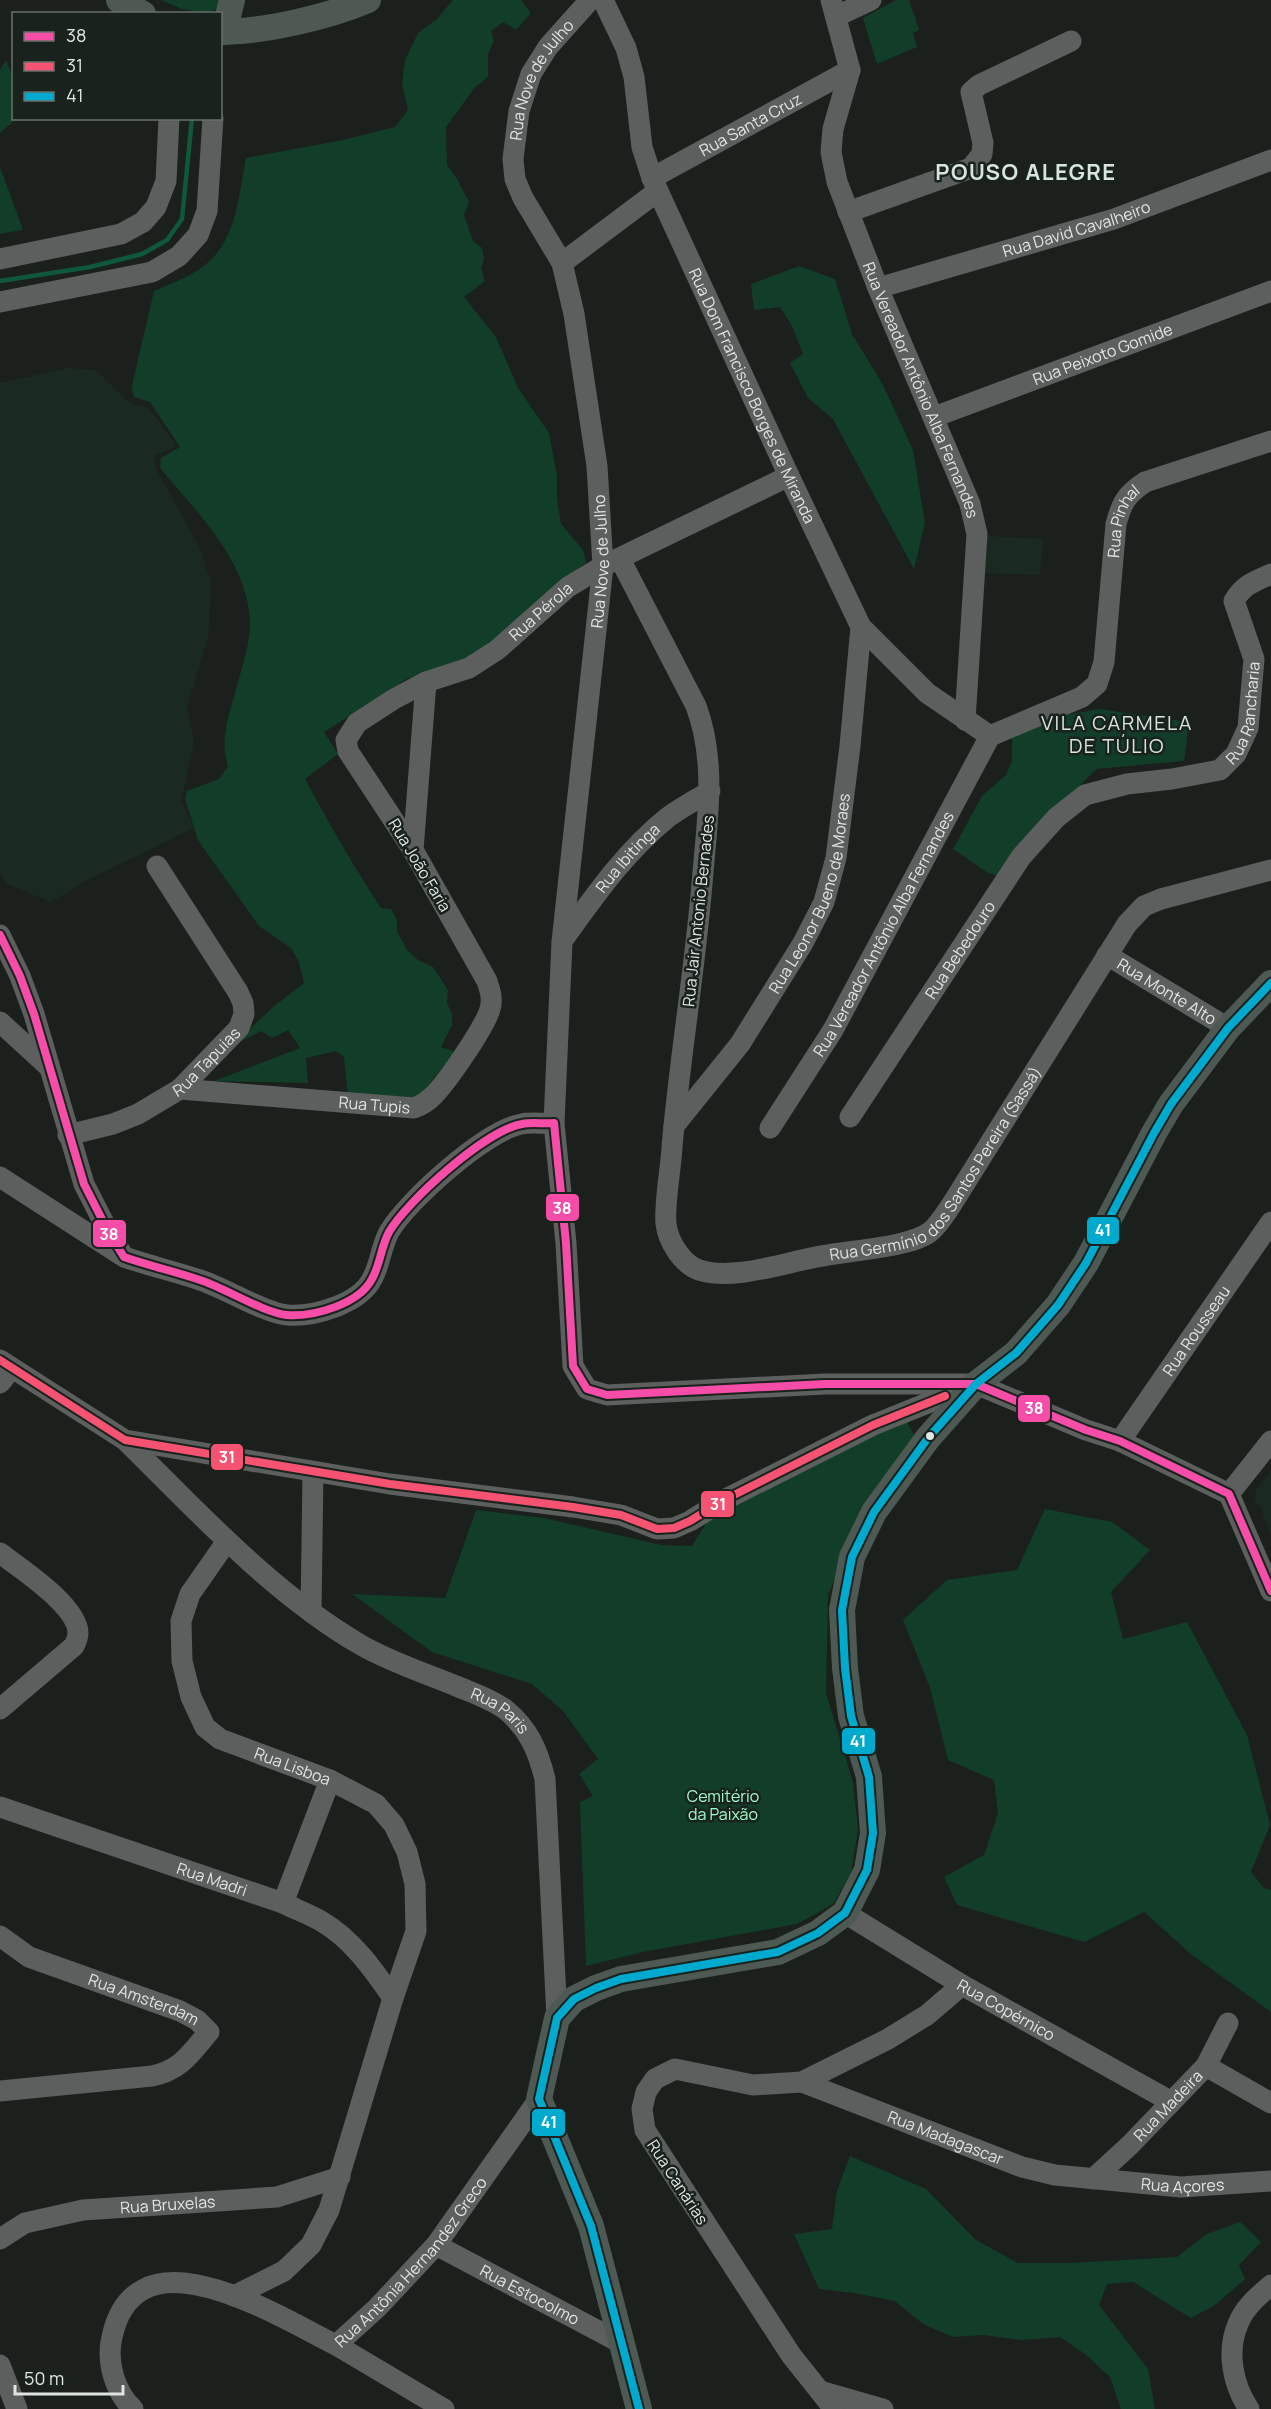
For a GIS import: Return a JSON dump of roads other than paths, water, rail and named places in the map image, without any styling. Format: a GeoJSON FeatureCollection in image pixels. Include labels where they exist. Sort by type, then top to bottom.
{"type":"FeatureCollection","features":[{"type":"Feature","properties":{"kind":"main road"},"geometry":{"type":"LineString","coordinates":[[120,0],[140,12]]}},
{"type":"Feature","properties":{"kind":"main road"},"geometry":{"type":"LineString","coordinates":[[232,0],[222,36],[347,9],[368,0]]}},
{"type":"Feature","properties":{"kind":"main road"},"geometry":{"type":"LineString","coordinates":[[639,2409],[591,2226],[539,2099],[557,2018],[574,1999],[621,1978],[778,1952],[818,1933],[845,1913],[867,1870],[873,1833],[869,1777],[851,1716],[845,1668],[842,1610],[852,1557],[874,1512],[906,1466],[976,1384],[1016,1353],[1058,1305],[1086,1263],[1166,1114],[1228,1028],[1271,983]]}},
{"type":"Feature","properties":{"kind":"street","name":"Rua Nove de Julho"},"geometry":{"type":"LineString","coordinates":[[590,0],[548,47],[531,74],[519,111],[513,159],[515,179],[562,263],[574,314],[611,563],[562,942],[554,1124],[566,1243],[573,1366],[587,1389],[607,1395],[825,1384],[976,1384]]}},
{"type":"Feature","properties":{"kind":"street","name":"Rua Dom Francisco Borges de Miranda"},"geometry":{"type":"LineString","coordinates":[[603,0],[626,48],[634,77],[642,147],[655,185],[861,627],[927,693],[990,736]]}},
{"type":"Feature","properties":{"kind":"street"},"geometry":{"type":"LineString","coordinates":[[850,70],[834,8],[871,0]]}},
{"type":"Feature","properties":{"kind":"street"},"geometry":{"type":"LineString","coordinates":[[848,212],[971,168],[982,154],[983,143],[971,92],[1071,41]]}},
{"type":"Feature","properties":{"kind":"street","name":"Rua Santa Cruz"},"geometry":{"type":"LineString","coordinates":[[562,263],[655,185],[850,70]]}},
{"type":"Feature","properties":{"kind":"street","name":"Rua Vereador Antônio Alba Fernandes"},"geometry":{"type":"LineString","coordinates":[[850,70],[833,129],[831,152],[837,182],[878,288],[970,504],[977,534],[965,720]]}},
{"type":"Feature","properties":{"kind":"street"},"geometry":{"type":"LineString","coordinates":[[0,259],[111,236],[143,222],[156,207],[166,181],[169,120]]}},
{"type":"Feature","properties":{"kind":"street"},"geometry":{"type":"LineString","coordinates":[[0,302],[152,272],[179,256],[198,235],[207,211],[213,120]]}},
{"type":"Feature","properties":{"kind":"street","name":"Rua David Cavalheiro"},"geometry":{"type":"LineString","coordinates":[[878,288],[1114,219],[1271,160]]}},
{"type":"Feature","properties":{"kind":"street","name":"Rua Peixoto Gomide"},"geometry":{"type":"LineString","coordinates":[[934,417],[1271,291]]}},
{"type":"Feature","properties":{"kind":"street","name":"Rua Pinhal"},"geometry":{"type":"LineString","coordinates":[[990,736],[1082,697],[1096,684],[1104,662],[1116,524],[1122,503],[1132,491],[1145,482],[1271,441]]}},
{"type":"Feature","properties":{"kind":"street","name":"Rua Pérola"},"geometry":{"type":"LineString","coordinates":[[348,751],[346,740],[357,723],[426,682],[469,668],[497,650],[568,587],[611,563],[789,476]]}},
{"type":"Feature","properties":{"kind":"street","name":"Rua Jair Antonio Bernades"},"geometry":{"type":"LineString","coordinates":[[611,563],[700,716],[707,750],[710,791],[700,913],[674,1126],[666,1224],[672,1245],[698,1270]]}},
{"type":"Feature","properties":{"kind":"street","name":"Rua Rancharia"},"geometry":{"type":"LineString","coordinates":[[1085,795],[1127,784],[1220,770],[1236,754],[1248,728],[1254,659],[1234,601],[1240,590],[1271,574]]}},
{"type":"Feature","properties":{"kind":"street","name":"Rua Leonor Bueno de Moraes"},"geometry":{"type":"LineString","coordinates":[[674,1126],[741,1044],[804,943],[824,902],[836,858],[850,746],[861,627]]}},
{"type":"Feature","properties":{"kind":"street"},"geometry":{"type":"LineString","coordinates":[[413,850],[426,682]]}},
{"type":"Feature","properties":{"kind":"street","name":"Rua Vereador Antônio Alba Fernandes"},"geometry":{"type":"LineString","coordinates":[[770,1128],[833,1030],[990,736]]}},
{"type":"Feature","properties":{"kind":"street","name":"Rua João Faria"},"geometry":{"type":"LineString","coordinates":[[348,751],[413,850],[487,981]]}},
{"type":"Feature","properties":{"kind":"street","name":"Rua Ibitinga"},"geometry":{"type":"LineString","coordinates":[[562,942],[609,876],[641,841],[668,816],[710,791]]}},
{"type":"Feature","properties":{"kind":"street","name":"Rua Bebedouro"},"geometry":{"type":"LineString","coordinates":[[850,1117],[1021,857],[1056,818],[1085,795]]}},
{"type":"Feature","properties":{"kind":"street","name":"Rua Tapuias"},"geometry":{"type":"LineString","coordinates":[[68,1135],[113,1124],[138,1114],[180,1089],[239,1028],[244,1014],[243,1003],[157,866]]}},
{"type":"Feature","properties":{"kind":"street","name":"Rua Germínio dos Santos Pereira (Sassá)"},"geometry":{"type":"LineString","coordinates":[[698,1270],[745,1273],[811,1257],[912,1241],[928,1233],[939,1223],[952,1204],[1127,924],[1144,906],[1161,899],[1271,870]]}},
{"type":"Feature","properties":{"kind":"street"},"geometry":{"type":"LineString","coordinates":[[0,934],[20,975],[84,1184],[124,1257]]}},
{"type":"Feature","properties":{"kind":"street","name":"Rua Monte Alto"},"geometry":{"type":"LineString","coordinates":[[1107,955],[1228,1028]]}},
{"type":"Feature","properties":{"kind":"street","name":"Rua Tupis"},"geometry":{"type":"LineString","coordinates":[[180,1089],[414,1108],[424,1104],[435,1095],[476,1037],[490,1009],[491,996],[487,981]]}},
{"type":"Feature","properties":{"kind":"street"},"geometry":{"type":"LineString","coordinates":[[0,1022],[50,1068]]}},
{"type":"Feature","properties":{"kind":"street"},"geometry":{"type":"LineString","coordinates":[[0,1177],[124,1257],[203,1281],[286,1315],[308,1314],[332,1309],[355,1297],[372,1280],[389,1233],[406,1208],[492,1135],[521,1124],[554,1124]]}},
{"type":"Feature","properties":{"kind":"street","name":"Rua Rousseau"},"geometry":{"type":"LineString","coordinates":[[1120,1442],[1271,1222]]}},
{"type":"Feature","properties":{"kind":"street"},"geometry":{"type":"LineString","coordinates":[[4,1371],[124,1440],[313,1472],[573,1507],[621,1515],[657,1528],[674,1528],[873,1425],[976,1384],[1120,1442],[1229,1494],[1271,1591]]}},
{"type":"Feature","properties":{"kind":"street","name":"Rua Paris"},"geometry":{"type":"LineString","coordinates":[[124,1440],[227,1541],[311,1612],[362,1646],[504,1708],[523,1725],[541,1763],[545,1779],[557,2018]]}},
{"type":"Feature","properties":{"kind":"street"},"geometry":{"type":"LineString","coordinates":[[1229,1494],[1271,1441]]}},
{"type":"Feature","properties":{"kind":"street"},"geometry":{"type":"LineString","coordinates":[[311,1612],[313,1472]]}},
{"type":"Feature","properties":{"kind":"street","name":"Rua Lisboa"},"geometry":{"type":"LineString","coordinates":[[227,1541],[190,1594],[181,1621],[182,1661],[191,1697],[205,1727],[220,1739],[330,1780],[376,1804],[394,1825],[407,1852],[415,1884],[416,1931],[393,1998],[329,2210],[311,2246],[284,2271],[234,2296]]}},
{"type":"Feature","properties":{"kind":"street"},"geometry":{"type":"LineString","coordinates":[[0,1553],[42,1584],[59,1600],[71,1615],[79,1636],[74,1646],[0,1709]]}},
{"type":"Feature","properties":{"kind":"street"},"geometry":{"type":"LineString","coordinates":[[283,1903],[330,1780]]}},
{"type":"Feature","properties":{"kind":"street","name":"Rua Madri"},"geometry":{"type":"LineString","coordinates":[[0,1806],[283,1903],[321,1920],[362,1954],[393,1998]]}},
{"type":"Feature","properties":{"kind":"street","name":"Rua Copérnico"},"geometry":{"type":"LineString","coordinates":[[845,1913],[962,1984],[1170,2101]]}},
{"type":"Feature","properties":{"kind":"street","name":"Rua Amsterdam"},"geometry":{"type":"LineString","coordinates":[[0,1936],[29,1957],[180,2011],[197,2020],[209,2032],[181,2064],[169,2072],[141,2078],[0,2091]]}},
{"type":"Feature","properties":{"kind":"street","name":"Rua Canárias"},"geometry":{"type":"LineString","coordinates":[[834,2409],[791,2355],[645,2130],[642,2109],[646,2092],[655,2079],[675,2069],[753,2085],[802,2082],[888,2039],[927,2015],[962,1984]]}},
{"type":"Feature","properties":{"kind":"street","name":"Rua Madeira"},"geometry":{"type":"LineString","coordinates":[[1093,2179],[1130,2145],[1206,2066],[1228,2023]]}},
{"type":"Feature","properties":{"kind":"street"},"geometry":{"type":"LineString","coordinates":[[1206,2066],[1271,2103]]}},
{"type":"Feature","properties":{"kind":"street","name":"Rua Madagascar"},"geometry":{"type":"LineString","coordinates":[[802,2082],[1022,2167],[1055,2175],[1093,2179]]}},
{"type":"Feature","properties":{"kind":"street","name":"Rua Antônia Hernandez Greco"},"geometry":{"type":"LineString","coordinates":[[133,2409],[114,2380],[110,2347],[114,2324],[131,2296],[148,2285],[172,2281],[210,2288],[234,2296],[336,2345],[377,2308],[436,2245],[539,2099]]}},
{"type":"Feature","properties":{"kind":"street","name":"Rua Bruxelas"},"geometry":{"type":"LineString","coordinates":[[0,2239],[25,2223],[82,2210],[277,2197],[340,2177]]}},
{"type":"Feature","properties":{"kind":"street","name":"Rua Açores"},"geometry":{"type":"LineString","coordinates":[[1093,2179],[1181,2187],[1271,2181]]}},
{"type":"Feature","properties":{"kind":"street","name":"Rua Estocolmo"},"geometry":{"type":"LineString","coordinates":[[436,2245],[623,2344]]}},
{"type":"Feature","properties":{"kind":"street"},"geometry":{"type":"LineString","coordinates":[[1249,2409],[1238,2392],[1233,2369],[1233,2350],[1238,2324],[1253,2301],[1271,2285]]}},
{"type":"Feature","properties":{"kind":"street"},"geometry":{"type":"LineString","coordinates":[[336,2345],[444,2409]]}},
{"type":"Feature","properties":{"kind":"street"},"geometry":{"type":"LineString","coordinates":[[0,2365],[18,2409]]}},
{"type":"Feature","properties":{"kind":"street"},"geometry":{"type":"LineString","coordinates":[[820,2391],[883,2409]]}},
{"type":"Feature","properties":{"kind":"waterway"},"geometry":{"type":"LineString","coordinates":[[0,281],[90,267],[142,254],[167,240],[182,219],[192,120]]}},
{"type":"Feature","properties":{"kind":"district","name":"POUSO ALEGRE"},"geometry":{"type":"Point","coordinates":[1026,172]}},
{"type":"Feature","properties":{"kind":"district","name":"VILA CARMELA DE TÚLIO"},"geometry":{"type":"Point","coordinates":[1117,734]}},
{"type":"Feature","properties":{"kind":"park label","name":"Cemitério da Paixão"},"geometry":{"type":"Point","coordinates":[723,1805]}}]}
